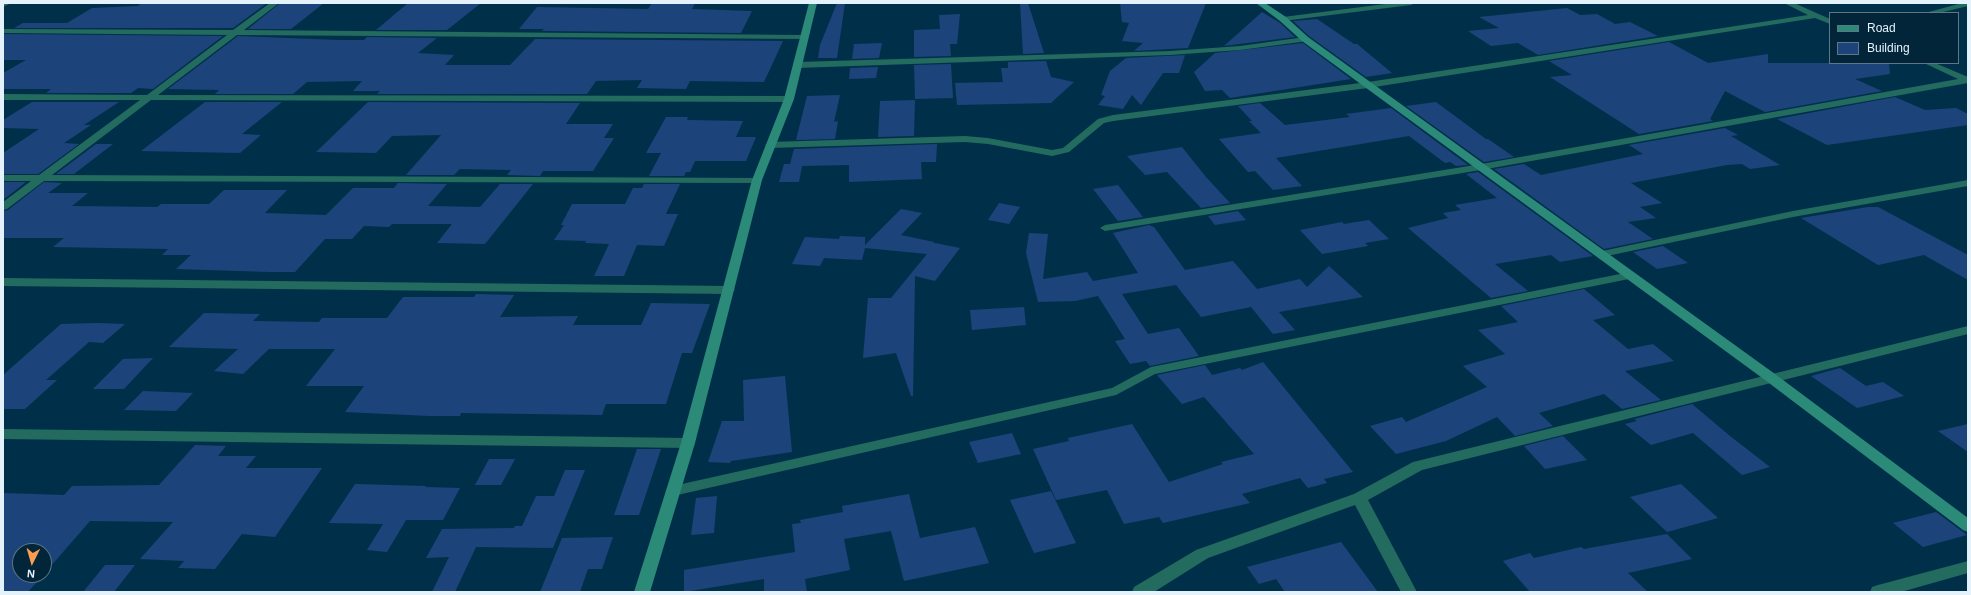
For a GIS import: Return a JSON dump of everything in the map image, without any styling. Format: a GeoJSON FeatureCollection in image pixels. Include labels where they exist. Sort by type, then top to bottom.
{"type":"FeatureCollection","features":[{"type":"Feature","properties":{"kind":"street"},"geometry":{"type":"LineString","coordinates":[[3,5],[7,3]]}},
{"type":"Feature","properties":{"kind":"street"},"geometry":{"type":"LineString","coordinates":[[3,208],[275,3]]}},
{"type":"Feature","properties":{"kind":"street"},"geometry":{"type":"LineString","coordinates":[[642,592],[688,443],[757,180],[789,99],[813,3]]}},
{"type":"Feature","properties":{"kind":"street"},"geometry":{"type":"LineString","coordinates":[[1260,3],[1283,19],[1304,39],[1770,377],[1968,526]]}},
{"type":"Feature","properties":{"kind":"street"},"geometry":{"type":"LineString","coordinates":[[1283,19],[1411,3]]}},
{"type":"Feature","properties":{"kind":"street"},"geometry":{"type":"LineString","coordinates":[[1788,3],[1829,22]]}},
{"type":"Feature","properties":{"kind":"street"},"geometry":{"type":"LineString","coordinates":[[1933,12],[1968,4]]}},
{"type":"Feature","properties":{"kind":"street"},"geometry":{"type":"LineString","coordinates":[[770,146],[965,139],[988,141],[1052,153],[1066,150],[1101,121],[1113,118],[1368,85],[1815,16]]}},
{"type":"Feature","properties":{"kind":"street"},"geometry":{"type":"LineString","coordinates":[[3,31],[804,37]]}},
{"type":"Feature","properties":{"kind":"street"},"geometry":{"type":"LineString","coordinates":[[797,65],[1170,53],[1240,48],[1304,39]]}},
{"type":"Feature","properties":{"kind":"street"},"geometry":{"type":"LineString","coordinates":[[1105,228],[1481,167],[1968,80],[1930,64]]}},
{"type":"Feature","properties":{"kind":"street"},"geometry":{"type":"LineString","coordinates":[[3,97],[789,99]]}},
{"type":"Feature","properties":{"kind":"street"},"geometry":{"type":"LineString","coordinates":[[3,178],[757,180]]}},
{"type":"Feature","properties":{"kind":"street"},"geometry":{"type":"LineString","coordinates":[[1602,254],[1793,214],[1968,183]]}},
{"type":"Feature","properties":{"kind":"street"},"geometry":{"type":"LineString","coordinates":[[673,491],[1109,392],[1116,390],[1151,371],[1630,276]]}},
{"type":"Feature","properties":{"kind":"street"},"geometry":{"type":"LineString","coordinates":[[3,282],[729,290]]}},
{"type":"Feature","properties":{"kind":"street"},"geometry":{"type":"LineString","coordinates":[[1140,592],[1202,554],[1359,498],[1418,466],[1770,377],[1968,330]]}},
{"type":"Feature","properties":{"kind":"street"},"geometry":{"type":"LineString","coordinates":[[3,434],[688,443]]}},
{"type":"Feature","properties":{"kind":"street"},"geometry":{"type":"LineString","coordinates":[[1359,498],[1410,592]]}},
{"type":"Feature","properties":{"kind":"street"},"geometry":{"type":"LineString","coordinates":[[1878,592],[1968,567]]}},
{"type":"Feature","properties":{"kind":"building"},"geometry":{"type":"Polygon","coordinates":[[[141,3],[267,3],[233,28],[14,28],[23,23],[67,23],[92,8],[138,6],[141,3]]]}},
{"type":"Feature","properties":{"kind":"building"},"geometry":{"type":"Polygon","coordinates":[[[280,3],[324,3],[291,29],[248,29],[280,3]]]}},
{"type":"Feature","properties":{"kind":"building"},"geometry":{"type":"Polygon","coordinates":[[[408,3],[481,3],[447,30],[376,30],[408,3]]]}},
{"type":"Feature","properties":{"kind":"building"},"geometry":{"type":"Polygon","coordinates":[[[652,3],[695,3],[692,9],[752,11],[741,33],[542,31],[544,29],[519,29],[537,7],[648,9],[652,3]]]}},
{"type":"Feature","properties":{"kind":"building"},"geometry":{"type":"Polygon","coordinates":[[[837,3],[845,3],[837,58],[818,58],[820,45],[837,3]]]}},
{"type":"Feature","properties":{"kind":"building"},"geometry":{"type":"Polygon","coordinates":[[[1020,3],[1028,3],[1044,53],[1023,54],[1020,3]]]}},
{"type":"Feature","properties":{"kind":"building"},"geometry":{"type":"Polygon","coordinates":[[[1120,3],[1206,3],[1188,48],[1134,51],[1143,43],[1122,41],[1129,23],[1122,22],[1120,3]]]}},
{"type":"Feature","properties":{"kind":"building"},"geometry":{"type":"Polygon","coordinates":[[[1567,8],[1580,15],[1597,14],[1615,24],[1630,22],[1658,36],[1538,55],[1518,43],[1491,46],[1468,31],[1499,28],[1479,17],[1567,8]]]}},
{"type":"Feature","properties":{"kind":"building"},"geometry":{"type":"Polygon","coordinates":[[[1262,12],[1280,23],[1295,37],[1224,46],[1262,12]]]}},
{"type":"Feature","properties":{"kind":"building"},"geometry":{"type":"Polygon","coordinates":[[[960,14],[957,44],[950,44],[951,56],[914,57],[914,30],[940,29],[939,15],[960,14]]]}},
{"type":"Feature","properties":{"kind":"building"},"geometry":{"type":"Polygon","coordinates":[[[1317,19],[1354,44],[1357,44],[1392,73],[1366,77],[1309,36],[1293,21],[1317,19]]]}},
{"type":"Feature","properties":{"kind":"building"},"geometry":{"type":"Polygon","coordinates":[[[3,34],[223,36],[153,89],[138,88],[131,93],[46,93],[51,89],[3,89],[3,73],[26,60],[3,60],[3,34]]]}},
{"type":"Feature","properties":{"kind":"building"},"geometry":{"type":"Polygon","coordinates":[[[238,36],[338,40],[364,40],[367,37],[437,38],[418,53],[454,55],[445,65],[510,65],[535,39],[783,41],[764,82],[690,81],[686,89],[637,88],[642,80],[596,81],[587,94],[377,94],[380,91],[353,91],[362,81],[307,82],[293,94],[215,94],[219,90],[168,89],[238,36]]]}},
{"type":"Feature","properties":{"kind":"building"},"geometry":{"type":"Polygon","coordinates":[[[1669,42],[1708,63],[1768,54],[1768,63],[1889,64],[1890,74],[1855,79],[1882,91],[1765,112],[1725,91],[1710,119],[1713,121],[1639,134],[1550,77],[1572,75],[1549,61],[1669,42]]]}},
{"type":"Feature","properties":{"kind":"building"},"geometry":{"type":"Polygon","coordinates":[[[882,43],[879,58],[852,59],[854,44],[882,43]]]}},
{"type":"Feature","properties":{"kind":"building"},"geometry":{"type":"Polygon","coordinates":[[[1303,43],[1351,79],[1230,98],[1222,90],[1205,91],[1194,72],[1215,53],[1303,43]]]}},
{"type":"Feature","properties":{"kind":"building"},"geometry":{"type":"Polygon","coordinates":[[[1185,55],[1179,73],[1163,73],[1141,105],[1132,95],[1123,109],[1098,105],[1105,96],[1101,95],[1110,71],[1126,58],[1185,55]]]}},
{"type":"Feature","properties":{"kind":"building"},"geometry":{"type":"Polygon","coordinates":[[[1046,61],[1051,77],[1074,82],[1051,103],[957,105],[955,83],[1003,82],[1001,68],[1008,68],[1008,62],[1046,61]]]}},
{"type":"Feature","properties":{"kind":"building"},"geometry":{"type":"Polygon","coordinates":[[[951,64],[953,98],[915,99],[914,65],[951,64]]]}},
{"type":"Feature","properties":{"kind":"building"},"geometry":{"type":"Polygon","coordinates":[[[878,67],[876,78],[849,79],[850,68],[878,67]]]}},
{"type":"Feature","properties":{"kind":"building"},"geometry":{"type":"Polygon","coordinates":[[[840,95],[834,122],[838,121],[835,139],[796,140],[807,96],[840,95]]]}},
{"type":"Feature","properties":{"kind":"building"},"geometry":{"type":"Polygon","coordinates":[[[1895,97],[1925,110],[1956,108],[1968,114],[1968,125],[1827,145],[1777,119],[1895,97]]]}},
{"type":"Feature","properties":{"kind":"building"},"geometry":{"type":"Polygon","coordinates":[[[915,100],[914,136],[878,137],[880,101],[915,100]]]}},
{"type":"Feature","properties":{"kind":"building"},"geometry":{"type":"Polygon","coordinates":[[[32,102],[119,102],[84,125],[91,125],[64,143],[79,144],[38,174],[3,174],[3,153],[39,129],[3,128],[3,120],[32,102]]]}},
{"type":"Feature","properties":{"kind":"building"},"geometry":{"type":"Polygon","coordinates":[[[205,102],[282,102],[242,134],[261,135],[240,153],[141,151],[205,102]]]}},
{"type":"Feature","properties":{"kind":"building"},"geometry":{"type":"Polygon","coordinates":[[[368,102],[580,103],[566,124],[613,124],[604,138],[614,138],[593,171],[543,171],[540,176],[507,175],[511,170],[460,169],[454,175],[406,175],[441,135],[392,136],[376,153],[316,152],[368,102]]]}},
{"type":"Feature","properties":{"kind":"building"},"geometry":{"type":"Polygon","coordinates":[[[1436,102],[1486,139],[1514,157],[1484,162],[1406,106],[1436,102]]]}},
{"type":"Feature","properties":{"kind":"building"},"geometry":{"type":"Polygon","coordinates":[[[1260,103],[1285,125],[1350,117],[1346,114],[1391,108],[1468,165],[1456,166],[1450,162],[1445,163],[1409,136],[1276,158],[1302,186],[1273,190],[1255,171],[1248,172],[1219,139],[1261,133],[1249,121],[1252,121],[1238,106],[1260,103]]]}},
{"type":"Feature","properties":{"kind":"building"},"geometry":{"type":"Polygon","coordinates":[[[666,117],[688,117],[687,120],[743,121],[736,137],[756,137],[746,161],[695,161],[690,172],[686,172],[684,176],[649,176],[661,153],[646,153],[666,117]]]}},
{"type":"Feature","properties":{"kind":"building"},"geometry":{"type":"Polygon","coordinates":[[[1725,128],[1738,135],[1731,136],[1780,165],[1750,169],[1742,164],[1727,165],[1631,183],[1662,203],[1640,207],[1656,218],[1628,222],[1653,239],[1604,249],[1494,169],[1524,164],[1541,175],[1643,154],[1629,145],[1725,128]]]}},
{"type":"Feature","properties":{"kind":"building"},"geometry":{"type":"Polygon","coordinates":[[[96,144],[113,144],[74,174],[56,174],[96,144]]]}},
{"type":"Feature","properties":{"kind":"building"},"geometry":{"type":"Polygon","coordinates":[[[937,144],[936,162],[921,162],[922,179],[849,182],[849,165],[802,166],[799,182],[779,182],[784,164],[790,164],[794,149],[937,144]]]}},
{"type":"Feature","properties":{"kind":"building"},"geometry":{"type":"Polygon","coordinates":[[[1182,147],[1206,177],[1230,203],[1201,208],[1167,172],[1145,175],[1127,156],[1182,147]]]}},
{"type":"Feature","properties":{"kind":"building"},"geometry":{"type":"Polygon","coordinates":[[[1478,172],[1593,256],[1560,262],[1551,255],[1495,264],[1528,291],[1491,298],[1408,228],[1448,218],[1443,213],[1461,210],[1455,205],[1497,198],[1466,174],[1478,172]]]}},
{"type":"Feature","properties":{"kind":"building"},"geometry":{"type":"Polygon","coordinates":[[[3,182],[26,182],[3,200],[3,182]]]}},
{"type":"Feature","properties":{"kind":"building"},"geometry":{"type":"Polygon","coordinates":[[[44,182],[62,183],[48,193],[88,193],[72,206],[157,207],[161,204],[209,204],[224,190],[287,190],[265,213],[326,215],[353,188],[394,188],[398,183],[447,184],[428,206],[480,207],[500,184],[533,184],[485,244],[437,243],[452,224],[392,224],[389,227],[364,226],[352,239],[325,239],[295,272],[270,272],[176,269],[191,255],[162,255],[168,249],[53,247],[64,238],[3,238],[3,211],[8,210],[44,182]]]}},
{"type":"Feature","properties":{"kind":"building"},"geometry":{"type":"Polygon","coordinates":[[[644,184],[680,184],[666,214],[678,214],[664,246],[637,245],[624,276],[594,276],[609,244],[585,243],[586,241],[554,240],[564,225],[561,225],[572,204],[625,204],[633,188],[642,188],[644,184]]]}},
{"type":"Feature","properties":{"kind":"building"},"geometry":{"type":"Polygon","coordinates":[[[1118,185],[1143,217],[1118,221],[1093,189],[1118,185]]]}},
{"type":"Feature","properties":{"kind":"building"},"geometry":{"type":"Polygon","coordinates":[[[999,203],[1020,207],[1009,224],[988,220],[999,203]]]}},
{"type":"Feature","properties":{"kind":"building"},"geometry":{"type":"Polygon","coordinates":[[[1868,207],[1878,207],[1968,255],[1968,280],[1924,255],[1878,265],[1801,218],[1868,207]]]}},
{"type":"Feature","properties":{"kind":"building"},"geometry":{"type":"Polygon","coordinates":[[[901,209],[922,213],[901,235],[934,242],[934,244],[960,248],[935,281],[915,276],[913,396],[911,396],[896,353],[863,358],[868,298],[891,298],[927,254],[865,248],[862,260],[824,258],[820,266],[792,264],[805,237],[839,239],[840,236],[865,237],[865,245],[901,209]]]}},
{"type":"Feature","properties":{"kind":"building"},"geometry":{"type":"Polygon","coordinates":[[[1238,211],[1246,220],[1215,225],[1208,216],[1238,211]]]}},
{"type":"Feature","properties":{"kind":"building"},"geometry":{"type":"Polygon","coordinates":[[[1369,220],[1389,239],[1365,243],[1368,246],[1322,254],[1300,230],[1342,222],[1344,224],[1369,220]]]}},
{"type":"Feature","properties":{"kind":"building"},"geometry":{"type":"Polygon","coordinates":[[[1149,225],[1154,227],[1185,270],[1233,261],[1257,289],[1300,279],[1307,287],[1329,266],[1363,297],[1279,312],[1295,330],[1273,334],[1251,307],[1201,317],[1176,285],[1122,294],[1148,334],[1179,328],[1199,356],[1150,366],[1146,361],[1130,364],[1115,341],[1125,339],[1098,296],[1075,301],[1038,302],[1026,253],[1029,233],[1048,234],[1043,279],[1087,272],[1093,281],[1138,273],[1113,233],[1149,225]]]}},
{"type":"Feature","properties":{"kind":"building"},"geometry":{"type":"Polygon","coordinates":[[[1663,246],[1688,263],[1657,269],[1633,252],[1663,246]]]}},
{"type":"Feature","properties":{"kind":"building"},"geometry":{"type":"Polygon","coordinates":[[[1584,289],[1615,315],[1593,320],[1628,349],[1653,344],[1674,361],[1625,371],[1661,400],[1622,409],[1604,394],[1539,413],[1553,426],[1515,436],[1497,417],[1446,441],[1396,454],[1370,426],[1402,417],[1406,422],[1487,387],[1463,366],[1505,354],[1478,330],[1518,322],[1501,306],[1584,289]]]}},
{"type":"Feature","properties":{"kind":"building"},"geometry":{"type":"Polygon","coordinates":[[[476,294],[514,295],[500,317],[578,316],[573,325],[641,325],[651,303],[710,304],[692,353],[682,353],[666,404],[606,404],[602,415],[461,413],[460,416],[429,416],[345,412],[364,386],[306,386],[335,349],[269,349],[243,374],[214,371],[238,349],[169,347],[204,313],[260,314],[253,321],[319,322],[322,318],[387,318],[403,297],[474,297],[476,294]]]}},
{"type":"Feature","properties":{"kind":"building"},"geometry":{"type":"Polygon","coordinates":[[[1024,307],[1026,325],[972,330],[970,310],[1024,307]]]}},
{"type":"Feature","properties":{"kind":"building"},"geometry":{"type":"Polygon","coordinates":[[[61,324],[125,324],[103,343],[89,342],[46,380],[57,380],[25,409],[3,409],[3,375],[61,324]]]}},
{"type":"Feature","properties":{"kind":"building"},"geometry":{"type":"Polygon","coordinates":[[[153,358],[124,389],[93,389],[123,359],[153,358]]]}},
{"type":"Feature","properties":{"kind":"building"},"geometry":{"type":"Polygon","coordinates":[[[1263,362],[1353,472],[1324,479],[1327,483],[1308,488],[1300,478],[1242,494],[1250,503],[1163,523],[1159,517],[1124,524],[1107,490],[1056,500],[1033,449],[1069,441],[1068,438],[1132,424],[1169,482],[1223,464],[1221,462],[1254,454],[1204,397],[1182,404],[1157,375],[1205,365],[1212,375],[1240,368],[1242,370],[1263,362]]]}},
{"type":"Feature","properties":{"kind":"building"},"geometry":{"type":"Polygon","coordinates":[[[1840,368],[1866,386],[1883,382],[1904,396],[1857,408],[1811,376],[1840,368]]]}},
{"type":"Feature","properties":{"kind":"building"},"geometry":{"type":"Polygon","coordinates":[[[785,376],[792,452],[731,461],[730,463],[708,462],[722,421],[744,421],[743,380],[785,376]]]}},
{"type":"Feature","properties":{"kind":"building"},"geometry":{"type":"Polygon","coordinates":[[[143,391],[193,393],[176,411],[124,410],[143,391]]]}},
{"type":"Feature","properties":{"kind":"building"},"geometry":{"type":"Polygon","coordinates":[[[1692,404],[1770,467],[1742,475],[1693,433],[1651,445],[1625,424],[1637,421],[1634,419],[1692,404]]]}},
{"type":"Feature","properties":{"kind":"building"},"geometry":{"type":"Polygon","coordinates":[[[1968,424],[1968,452],[1938,431],[1968,424]]]}},
{"type":"Feature","properties":{"kind":"building"},"geometry":{"type":"Polygon","coordinates":[[[1012,433],[1021,454],[978,463],[969,442],[1012,433]]]}},
{"type":"Feature","properties":{"kind":"building"},"geometry":{"type":"Polygon","coordinates":[[[1563,436],[1587,460],[1545,469],[1524,446],[1563,436]]]}},
{"type":"Feature","properties":{"kind":"building"},"geometry":{"type":"Polygon","coordinates":[[[195,445],[226,446],[218,456],[256,456],[246,468],[322,468],[275,537],[242,534],[215,569],[178,568],[184,561],[140,559],[173,522],[90,521],[52,565],[52,543],[12,543],[12,583],[36,583],[28,592],[3,592],[3,493],[64,495],[72,486],[159,485],[195,445]]]}},
{"type":"Feature","properties":{"kind":"building"},"geometry":{"type":"Polygon","coordinates":[[[637,449],[661,449],[639,515],[614,515],[637,449]]]}},
{"type":"Feature","properties":{"kind":"building"},"geometry":{"type":"Polygon","coordinates":[[[489,459],[515,459],[501,485],[475,485],[489,459]]]}},
{"type":"Feature","properties":{"kind":"building"},"geometry":{"type":"Polygon","coordinates":[[[565,470],[585,470],[553,548],[476,547],[455,592],[432,592],[449,557],[426,558],[442,529],[514,528],[515,526],[522,526],[536,496],[554,496],[565,470]]]}},
{"type":"Feature","properties":{"kind":"building"},"geometry":{"type":"Polygon","coordinates":[[[355,484],[460,488],[443,520],[406,520],[387,552],[367,550],[383,524],[329,523],[355,484]]]}},
{"type":"Feature","properties":{"kind":"building"},"geometry":{"type":"Polygon","coordinates":[[[1681,484],[1718,518],[1667,532],[1630,497],[1681,484]]]}},
{"type":"Feature","properties":{"kind":"building"},"geometry":{"type":"Polygon","coordinates":[[[1051,491],[1076,543],[1034,553],[1010,500],[1051,491]]]}},
{"type":"Feature","properties":{"kind":"building"},"geometry":{"type":"Polygon","coordinates":[[[909,494],[920,538],[975,527],[989,563],[904,581],[891,531],[844,539],[850,570],[805,579],[807,592],[764,592],[764,579],[684,592],[684,570],[795,552],[792,524],[801,523],[800,520],[843,512],[842,506],[909,494]]]}},
{"type":"Feature","properties":{"kind":"building"},"geometry":{"type":"Polygon","coordinates":[[[717,496],[714,533],[691,535],[696,498],[717,496]]]}},
{"type":"Feature","properties":{"kind":"building"},"geometry":{"type":"Polygon","coordinates":[[[1936,512],[1967,535],[1923,547],[1893,523],[1936,512]]]}},
{"type":"Feature","properties":{"kind":"building"},"geometry":{"type":"Polygon","coordinates":[[[1667,534],[1692,559],[1628,573],[1648,592],[1530,592],[1503,561],[1530,553],[1534,558],[1581,547],[1584,549],[1667,534]]]}},
{"type":"Feature","properties":{"kind":"building"},"geometry":{"type":"Polygon","coordinates":[[[613,537],[602,569],[588,569],[580,592],[540,592],[562,538],[613,537]]]}},
{"type":"Feature","properties":{"kind":"building"},"geometry":{"type":"Polygon","coordinates":[[[1341,542],[1378,592],[1285,592],[1276,579],[1259,584],[1247,567],[1341,542]]]}},
{"type":"Feature","properties":{"kind":"building"},"geometry":{"type":"Polygon","coordinates":[[[105,565],[135,565],[114,592],[83,592],[105,565]]]}}]}
